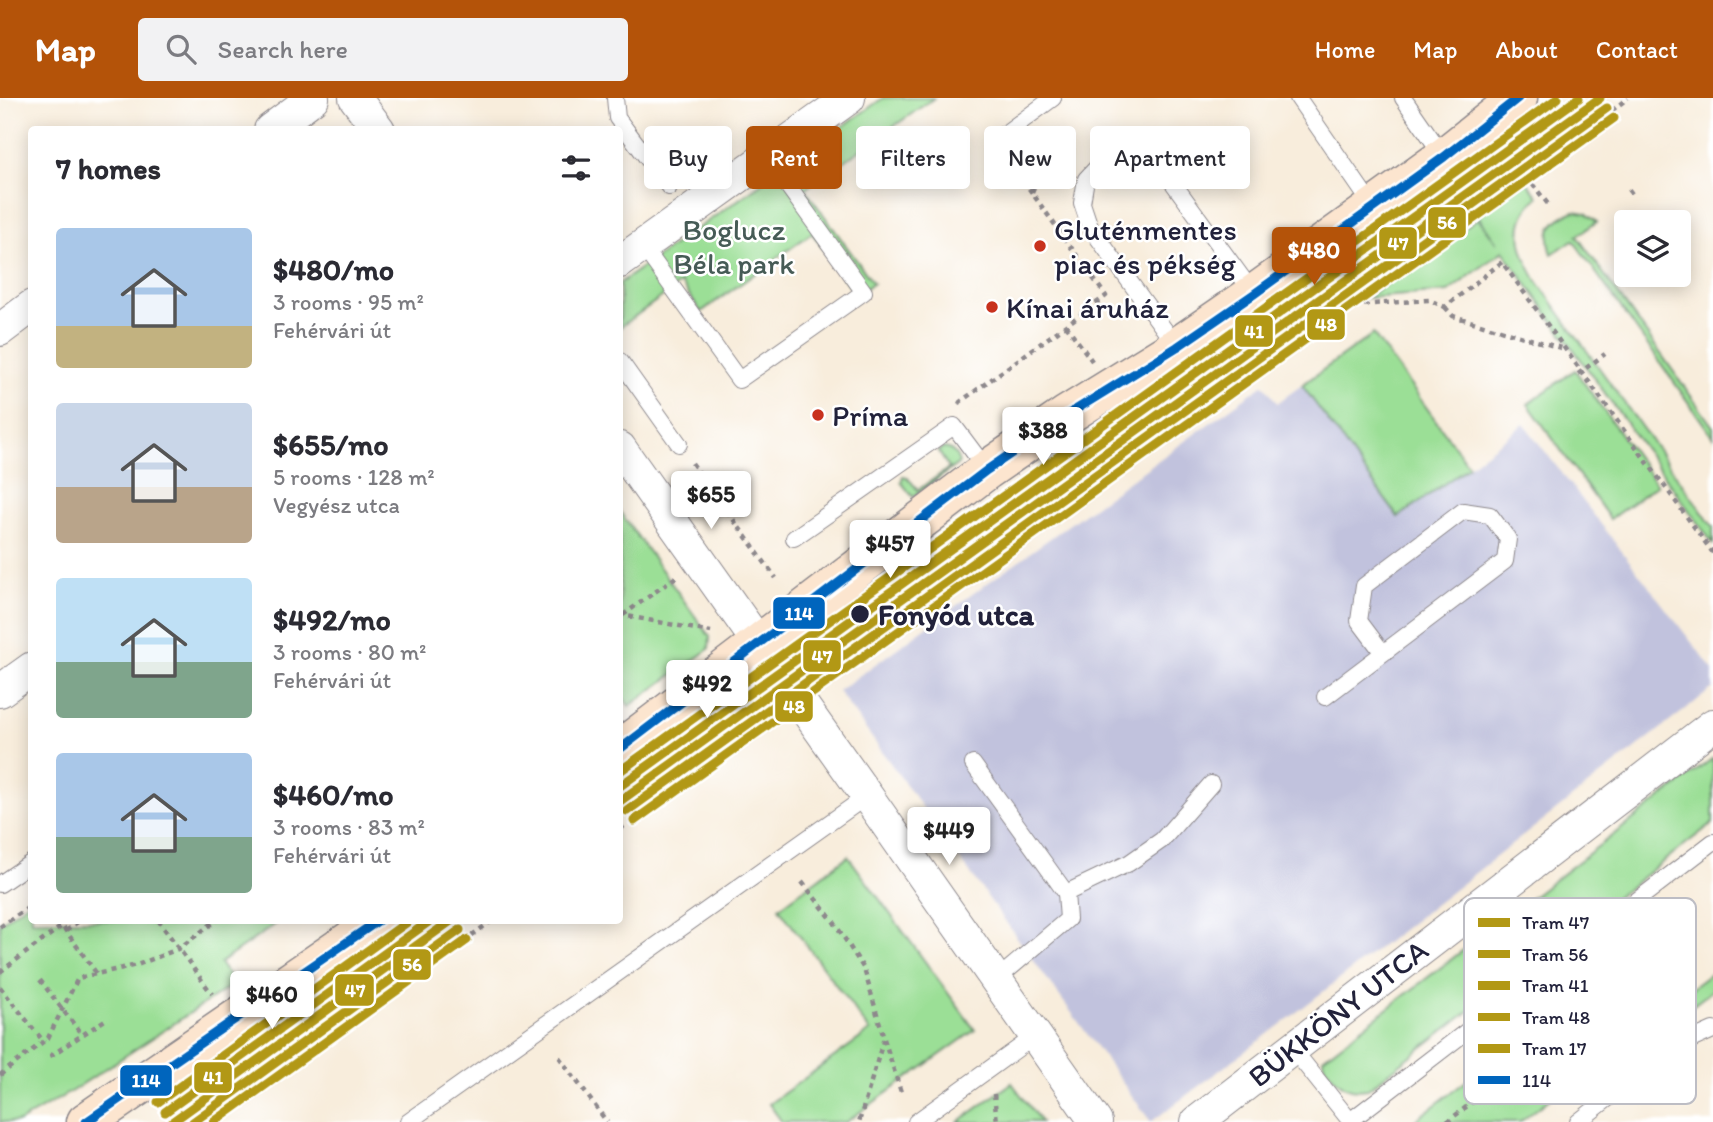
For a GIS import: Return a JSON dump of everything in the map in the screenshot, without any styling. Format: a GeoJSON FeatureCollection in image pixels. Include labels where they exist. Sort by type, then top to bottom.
{"type":"FeatureCollection","features":[{"type":"Feature","properties":{"kind":"street"},"geometry":{"type":"LineString","coordinates":[[275,126],[313,98]]}},
{"type":"Feature","properties":{"kind":"street"},"geometry":{"type":"LineString","coordinates":[[355,98],[376,126]]}},
{"type":"Feature","properties":{"kind":"street"},"geometry":{"type":"LineString","coordinates":[[810,126],[849,98]]}},
{"type":"Feature","properties":{"kind":"street"},"geometry":{"type":"LineString","coordinates":[[623,747],[986,470],[1254,294],[1444,157],[1518,98]]}},
{"type":"Feature","properties":{"kind":"street"},"geometry":{"type":"LineString","coordinates":[[631,254],[746,172]]}},
{"type":"Feature","properties":{"kind":"street"},"geometry":{"type":"LineString","coordinates":[[0,330],[28,309]]}},
{"type":"Feature","properties":{"kind":"street"},"geometry":{"type":"LineString","coordinates":[[623,452],[1096,1122]]}},
{"type":"Feature","properties":{"kind":"street"},"geometry":{"type":"LineString","coordinates":[[0,691],[28,671]]}},
{"type":"Feature","properties":{"kind":"street","name":"BÜKKÖNY UTCA"},"geometry":{"type":"LineString","coordinates":[[1488,898],[1713,725]]}},
{"type":"Feature","properties":{"kind":"street","name":"BÜKKÖNY UTCA"},"geometry":{"type":"LineString","coordinates":[[1197,1122],[1464,916]]}},
{"type":"Feature","properties":{"kind":"street"},"geometry":{"type":"LineString","coordinates":[[86,1122],[374,924]]}},
{"type":"Feature","properties":{"kind":"lane"},"geometry":{"type":"LineString","coordinates":[[615,98],[617,118],[644,154]]}},
{"type":"Feature","properties":{"kind":"lane"},"geometry":{"type":"LineString","coordinates":[[1015,126],[1053,98]]}},
{"type":"Feature","properties":{"kind":"lane"},"geometry":{"type":"LineString","coordinates":[[1298,98],[1374,208]]}},
{"type":"Feature","properties":{"kind":"lane"},"geometry":{"type":"LineString","coordinates":[[1403,98],[1444,157]]}},
{"type":"Feature","properties":{"kind":"lane"},"geometry":{"type":"LineString","coordinates":[[1177,347],[1090,227],[1082,203],[1086,179],[1102,162],[1122,154],[1143,157],[1165,172],[1254,294]]}},
{"type":"Feature","properties":{"kind":"lane"},"geometry":{"type":"LineString","coordinates":[[631,254],[739,380],[864,292],[790,189]]}},
{"type":"Feature","properties":{"kind":"lane"},"geometry":{"type":"LineString","coordinates":[[623,365],[679,444]]}},
{"type":"Feature","properties":{"kind":"lane"},"geometry":{"type":"LineString","coordinates":[[794,538],[954,426],[986,470]]}},
{"type":"Feature","properties":{"kind":"lane"},"geometry":{"type":"LineString","coordinates":[[1325,697],[1384,653],[1505,561],[1508,539],[1490,515],[1462,511],[1364,586],[1359,621],[1384,653]]}},
{"type":"Feature","properties":{"kind":"lane"},"geometry":{"type":"LineString","coordinates":[[973,764],[1066,893],[1068,919],[996,980]]}},
{"type":"Feature","properties":{"kind":"lane"},"geometry":{"type":"LineString","coordinates":[[1066,893],[1129,863],[1162,840],[1211,784]]}},
{"type":"Feature","properties":{"kind":"lane"},"geometry":{"type":"LineString","coordinates":[[408,1122],[867,796]]}},
{"type":"Feature","properties":{"kind":"lane"},"geometry":{"type":"LineString","coordinates":[[1640,898],[1713,842]]}},
{"type":"Feature","properties":{"kind":"lane"},"geometry":{"type":"LineString","coordinates":[[0,884],[28,865]]}},
{"type":"Feature","properties":{"kind":"lane"},"geometry":{"type":"LineString","coordinates":[[1696,1037],[1713,1030]]}},
{"type":"Feature","properties":{"kind":"lane"},"geometry":{"type":"LineString","coordinates":[[1292,1048],[1350,1122],[1464,1034]]}},
{"type":"Feature","properties":{"kind":"lane"},"geometry":{"type":"LineString","coordinates":[[916,1122],[1035,1036]]}},
{"type":"Feature","properties":{"kind":"lane"},"geometry":{"type":"LineString","coordinates":[[1578,1122],[1601,1104]]}},
{"type":"Feature","properties":{"kind":"path"},"geometry":{"type":"LineString","coordinates":[[847,657],[1526,176],[1629,98]]}},
{"type":"Feature","properties":{"kind":"path"},"geometry":{"type":"LineString","coordinates":[[1032,193],[1047,156],[1055,121]]}},
{"type":"Feature","properties":{"kind":"path"},"geometry":{"type":"LineString","coordinates":[[1526,176],[1548,204]]}},
{"type":"Feature","properties":{"kind":"path"},"geometry":{"type":"LineString","coordinates":[[954,426],[960,402],[1106,296],[1029,189]]}},
{"type":"Feature","properties":{"kind":"path"},"geometry":{"type":"LineString","coordinates":[[1445,307],[1502,262],[1713,553]]}},
{"type":"Feature","properties":{"kind":"path"},"geometry":{"type":"LineString","coordinates":[[1342,307],[1429,300],[1445,307],[1453,316],[1565,349]]}},
{"type":"Feature","properties":{"kind":"path"},"geometry":{"type":"LineString","coordinates":[[1066,325],[1094,362]]}},
{"type":"Feature","properties":{"kind":"path"},"geometry":{"type":"LineString","coordinates":[[1580,373],[1605,354]]}},
{"type":"Feature","properties":{"kind":"path"},"geometry":{"type":"LineString","coordinates":[[679,444],[776,578]]}},
{"type":"Feature","properties":{"kind":"path"},"geometry":{"type":"LineString","coordinates":[[623,615],[676,577]]}},
{"type":"Feature","properties":{"kind":"path"},"geometry":{"type":"LineString","coordinates":[[623,616],[717,633]]}},
{"type":"Feature","properties":{"kind":"path"},"geometry":{"type":"LineString","coordinates":[[623,827],[761,728],[776,710]]}},
{"type":"Feature","properties":{"kind":"path"},"geometry":{"type":"LineString","coordinates":[[802,882],[834,922],[863,969],[901,1092]]}},
{"type":"Feature","properties":{"kind":"path"},"geometry":{"type":"LineString","coordinates":[[0,927],[28,908]]}},
{"type":"Feature","properties":{"kind":"path"},"geometry":{"type":"LineString","coordinates":[[61,924],[97,974]]}},
{"type":"Feature","properties":{"kind":"path"},"geometry":{"type":"LineString","coordinates":[[0,972],[73,924]]}},
{"type":"Feature","properties":{"kind":"path"},"geometry":{"type":"LineString","coordinates":[[161,924],[218,1003]]}},
{"type":"Feature","properties":{"kind":"path"},"geometry":{"type":"LineString","coordinates":[[0,1075],[48,1038],[78,978],[137,965],[178,949],[212,924]]}},
{"type":"Feature","properties":{"kind":"path"},"geometry":{"type":"LineString","coordinates":[[212,1122],[219,1120],[488,924]]}},
{"type":"Feature","properties":{"kind":"path"},"geometry":{"type":"LineString","coordinates":[[40,980],[82,1035]]}},
{"type":"Feature","properties":{"kind":"path"},"geometry":{"type":"LineString","coordinates":[[0,987],[44,1042]]}},
{"type":"Feature","properties":{"kind":"path"},"geometry":{"type":"LineString","coordinates":[[50,1056],[108,1018]]}},
{"type":"Feature","properties":{"kind":"path"},"geometry":{"type":"LineString","coordinates":[[859,1122],[884,1038]]}},
{"type":"Feature","properties":{"kind":"path"},"geometry":{"type":"LineString","coordinates":[[559,1057],[607,1122]]}},
{"type":"Feature","properties":{"kind":"path"},"geometry":{"type":"LineString","coordinates":[[994,1090],[998,1122]]}},
{"type":"Feature","properties":{"kind":"path"},"geometry":{"type":"LineString","coordinates":[[1447,1122],[1470,1104]]}},
{"type":"Feature","properties":{"kind":"shaded area"},"geometry":{"type":"Polygon","coordinates":[[[1373,334],[1469,466],[1524,424],[1713,670],[1713,688],[1288,1019],[1151,1122],[838,691],[1264,384],[1277,403],[1373,334]]]}},
{"type":"Feature","properties":{"kind":"green space","name":"Boglucz Béla park"},"geometry":{"type":"Polygon","coordinates":[[[883,98],[934,98],[894,126],[856,126],[856,153],[842,163],[842,127],[883,98]]]}},
{"type":"Feature","properties":{"kind":"green space"},"geometry":{"type":"Polygon","coordinates":[[[1525,179],[1538,197],[1523,219],[1520,237],[1525,256],[1537,281],[1713,527],[1713,544],[1503,251],[1448,292],[1366,298],[1478,218],[1498,244],[1478,216],[1525,179]]]}},
{"type":"Feature","properties":{"kind":"green space","name":"Boglucz Béla park"},"geometry":{"type":"Polygon","coordinates":[[[754,189],[805,189],[873,283],[856,295],[812,233],[701,312],[681,283],[623,325],[623,281],[754,189]]]}},
{"type":"Feature","properties":{"kind":"green space"},"geometry":{"type":"Polygon","coordinates":[[[1574,211],[1586,213],[1597,222],[1577,236],[1713,427],[1713,437],[1573,240],[1552,254],[1549,239],[1552,227],[1560,218],[1574,211]]]}},
{"type":"Feature","properties":{"kind":"green space"},"geometry":{"type":"Polygon","coordinates":[[[1373,334],[1469,466],[1398,517],[1302,385],[1373,334]]]}},
{"type":"Feature","properties":{"kind":"green space"},"geometry":{"type":"Polygon","coordinates":[[[1575,370],[1657,485],[1610,519],[1528,404],[1575,370]]]}},
{"type":"Feature","properties":{"kind":"green space"},"geometry":{"type":"Polygon","coordinates":[[[943,448],[954,452],[959,463],[913,497],[901,482],[903,476],[918,490],[949,468],[938,451],[943,448]]]}},
{"type":"Feature","properties":{"kind":"green space"},"geometry":{"type":"Polygon","coordinates":[[[623,516],[710,637],[709,649],[629,706],[623,697],[623,516]]]}},
{"type":"Feature","properties":{"kind":"green space"},"geometry":{"type":"Polygon","coordinates":[[[1713,758],[1713,823],[1616,898],[1531,898],[1713,758]]]}},
{"type":"Feature","properties":{"kind":"green space"},"geometry":{"type":"Polygon","coordinates":[[[848,856],[975,1030],[846,1122],[782,1122],[769,1104],[870,1031],[779,908],[848,856]]]}},
{"type":"Feature","properties":{"kind":"green space"},"geometry":{"type":"Polygon","coordinates":[[[28,902],[28,924],[276,924],[220,963],[234,984],[72,1091],[19,1122],[0,1122],[0,923],[28,902]]]}},
{"type":"Feature","properties":{"kind":"green space"},"geometry":{"type":"Polygon","coordinates":[[[1464,950],[1464,1015],[1368,1089],[1356,1090],[1339,1082],[1326,1068],[1323,1058],[1464,950]]]}},
{"type":"Feature","properties":{"kind":"green space"},"geometry":{"type":"Polygon","coordinates":[[[1713,972],[1713,990],[1696,1003],[1696,985],[1713,972]]]}},
{"type":"Feature","properties":{"kind":"green space"},"geometry":{"type":"Polygon","coordinates":[[[1012,1083],[1041,1122],[958,1122],[1012,1083]]]}},
{"type":"Feature","properties":{"kind":"green space"},"geometry":{"type":"Polygon","coordinates":[[[1464,1083],[1464,1104],[1543,1104],[1520,1122],[1413,1122],[1464,1083]]]}},
{"type":"Feature","properties":{"kind":"tram line","name":"17"},"geometry":{"type":"LineString","coordinates":[[623,769],[1558,98]]}},
{"type":"Feature","properties":{"kind":"tram line","name":"41"},"geometry":{"type":"LineString","coordinates":[[623,784],[1579,98]]}},
{"type":"Feature","properties":{"kind":"tram line","name":"47"},"geometry":{"type":"LineString","coordinates":[[623,799],[1600,98]]}},
{"type":"Feature","properties":{"kind":"tram line","name":"56"},"geometry":{"type":"LineString","coordinates":[[627,811],[1607,108]]}},
{"type":"Feature","properties":{"kind":"tram line","name":"48"},"geometry":{"type":"LineString","coordinates":[[634,821],[1614,118]]}},
{"type":"Feature","properties":{"kind":"tram line","name":"17"},"geometry":{"type":"LineString","coordinates":[[158,1102],[404,924]]}},
{"type":"Feature","properties":{"kind":"tram line","name":"41"},"geometry":{"type":"LineString","coordinates":[[165,1112],[425,924]]}},
{"type":"Feature","properties":{"kind":"tram line","name":"47"},"geometry":{"type":"LineString","coordinates":[[172,1122],[446,924]]}},
{"type":"Feature","properties":{"kind":"tram line","name":"56"},"geometry":{"type":"LineString","coordinates":[[193,1122],[460,930]]}},
{"type":"Feature","properties":{"kind":"tram line","name":"48"},"geometry":{"type":"LineString","coordinates":[[214,1122],[467,940]]}},
{"type":"Feature","properties":{"kind":"transit line","name":"114"},"geometry":{"type":"LineString","coordinates":[[623,747],[987,470],[1254,294],[1444,157],[1518,98]]}},
{"type":"Feature","properties":{"kind":"transit line","name":"114"},"geometry":{"type":"LineString","coordinates":[[86,1122],[373,924]]}},
{"type":"Feature","properties":{"kind":"place","name":"Gluténmentes piac és pékség"},"geometry":{"type":"Point","coordinates":[1040,246]}},
{"type":"Feature","properties":{"kind":"place","name":"Kínai áruház"},"geometry":{"type":"Point","coordinates":[992,307]}},
{"type":"Feature","properties":{"kind":"place","name":"Príma"},"geometry":{"type":"Point","coordinates":[818,415]}},
{"type":"Feature","properties":{"kind":"place","name":"Fonyód utca"},"geometry":{"type":"Point","coordinates":[860,614]}}]}
